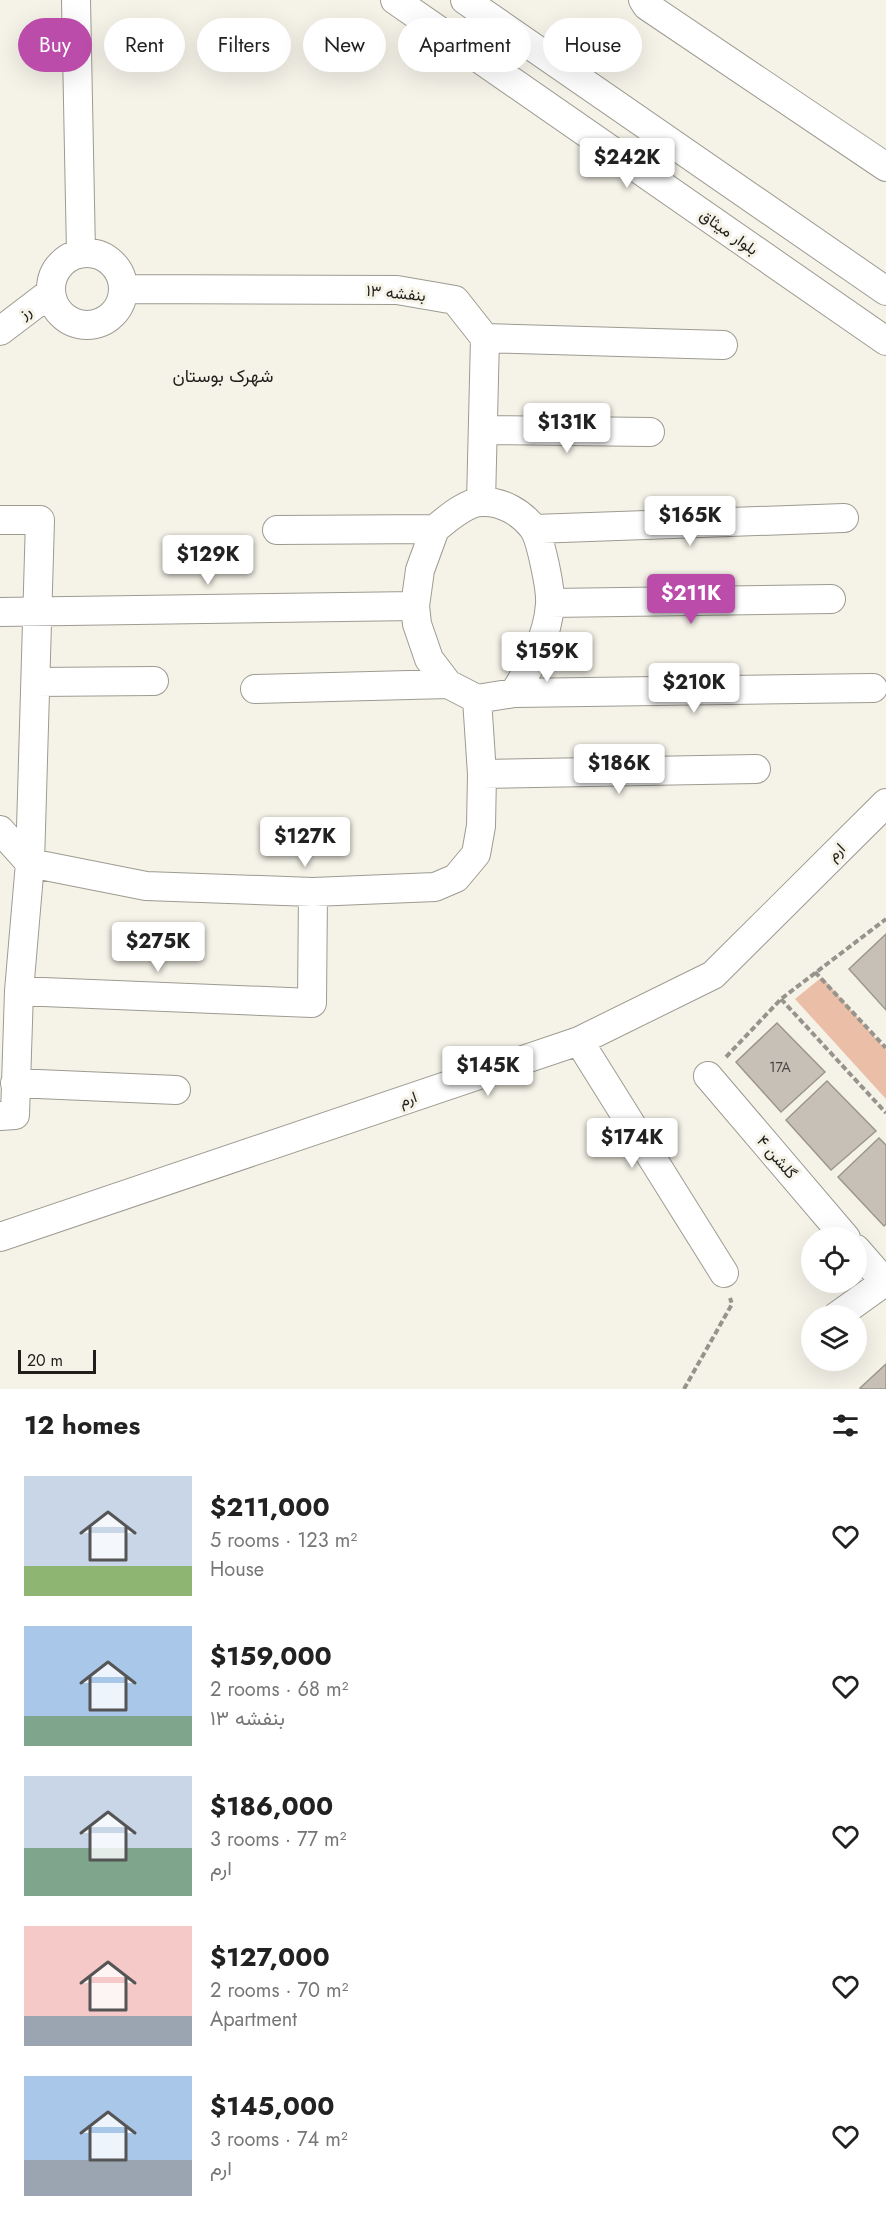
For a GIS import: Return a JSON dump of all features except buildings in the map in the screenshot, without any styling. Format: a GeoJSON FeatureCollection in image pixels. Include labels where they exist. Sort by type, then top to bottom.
{"type":"FeatureCollection","features":[{"type":"Feature","properties":{"kind":"street"},"geometry":{"type":"LineString","coordinates":[[76,0],[81,253]]}},
{"type":"Feature","properties":{"kind":"street","name":"بلوار میثاق"},"geometry":{"type":"LineString","coordinates":[[395,0],[886,341]]}},
{"type":"Feature","properties":{"kind":"street"},"geometry":{"type":"LineString","coordinates":[[465,0],[886,291]]}},
{"type":"Feature","properties":{"kind":"street"},"geometry":{"type":"LineString","coordinates":[[644,0],[647,6],[886,167]]}},
{"type":"Feature","properties":{"kind":"street"},"geometry":{"type":"LineString","coordinates":[[81,253],[106,258],[119,271],[124,289],[118,310],[100,324],[77,325],[58,313],[50,293],[54,273],[68,258],[81,253]]}},
{"type":"Feature","properties":{"kind":"street","name":"بنفشه ۱۳"},"geometry":{"type":"LineString","coordinates":[[124,289],[397,290],[455,300],[485,338]]}},
{"type":"Feature","properties":{"kind":"street","name":"رز"},"geometry":{"type":"LineString","coordinates":[[0,330],[50,293]]}},
{"type":"Feature","properties":{"kind":"street"},"geometry":{"type":"LineString","coordinates":[[481,501],[485,338],[723,345]]}},
{"type":"Feature","properties":{"kind":"street"},"geometry":{"type":"LineString","coordinates":[[483,430],[650,432]]}},
{"type":"Feature","properties":{"kind":"street"},"geometry":{"type":"LineString","coordinates":[[514,693],[533,663],[543,634],[550,603],[546,567],[534,529],[509,507],[481,501],[455,512],[435,529],[420,570],[416,606],[417,624],[429,659],[448,684],[477,699],[514,693],[873,688]]}},
{"type":"Feature","properties":{"kind":"street"},"geometry":{"type":"LineString","coordinates":[[534,529],[844,518]]}},
{"type":"Feature","properties":{"kind":"street"},"geometry":{"type":"LineString","coordinates":[[0,520],[40,520],[30,863],[11,934],[19,991],[10,1031],[15,1083],[15,1116],[0,1116]]}},
{"type":"Feature","properties":{"kind":"street"},"geometry":{"type":"LineString","coordinates":[[277,530],[435,529]]}},
{"type":"Feature","properties":{"kind":"street"},"geometry":{"type":"LineString","coordinates":[[550,603],[831,599]]}},
{"type":"Feature","properties":{"kind":"street"},"geometry":{"type":"LineString","coordinates":[[0,612],[416,606]]}},
{"type":"Feature","properties":{"kind":"street"},"geometry":{"type":"LineString","coordinates":[[36,682],[154,681]]}},
{"type":"Feature","properties":{"kind":"street"},"geometry":{"type":"LineString","coordinates":[[255,689],[448,684]]}},
{"type":"Feature","properties":{"kind":"street"},"geometry":{"type":"LineString","coordinates":[[0,863],[30,863],[147,886],[313,892],[435,887],[456,878],[477,854],[481,826],[482,774],[477,699]]}},
{"type":"Feature","properties":{"kind":"street"},"geometry":{"type":"LineString","coordinates":[[482,774],[756,770]]}},
{"type":"Feature","properties":{"kind":"street","name":"ارم"},"geometry":{"type":"LineString","coordinates":[[0,1237],[579,1041],[713,975],[886,803]]}},
{"type":"Feature","properties":{"kind":"street"},"geometry":{"type":"LineString","coordinates":[[0,830],[30,863]]}},
{"type":"Feature","properties":{"kind":"street"},"geometry":{"type":"LineString","coordinates":[[19,991],[312,1003],[313,892]]}},
{"type":"Feature","properties":{"kind":"street"},"geometry":{"type":"LineString","coordinates":[[579,1041],[724,1273]]}},
{"type":"Feature","properties":{"kind":"street","name":"گلشن ۴"},"geometry":{"type":"LineString","coordinates":[[708,1076],[837,1227]]}},
{"type":"Feature","properties":{"kind":"street"},"geometry":{"type":"LineString","coordinates":[[15,1083],[176,1090]]}},
{"type":"Feature","properties":{"kind":"street"},"geometry":{"type":"LineString","coordinates":[[853,1305],[885,1282],[867,1262]]}},
{"type":"Feature","properties":{"kind":"path"},"geometry":{"type":"LineString","coordinates":[[708,1076],[781,999],[886,919]]}},
{"type":"Feature","properties":{"kind":"path"},"geometry":{"type":"LineString","coordinates":[[815,972],[886,1048]]}},
{"type":"Feature","properties":{"kind":"path"},"geometry":{"type":"LineString","coordinates":[[781,999],[886,1113]]}},
{"type":"Feature","properties":{"kind":"path"},"geometry":{"type":"LineString","coordinates":[[684,1389],[732,1304],[724,1273]]}},
{"type":"Feature","properties":{"kind":"shaded area"},"geometry":{"type":"Polygon","coordinates":[[[822,977],[886,1050],[886,1099],[795,999],[822,977]]]}},
{"type":"Feature","properties":{"kind":"district","name":"شهرک بوستان"},"geometry":{"type":"Point","coordinates":[223,376]}}]}
